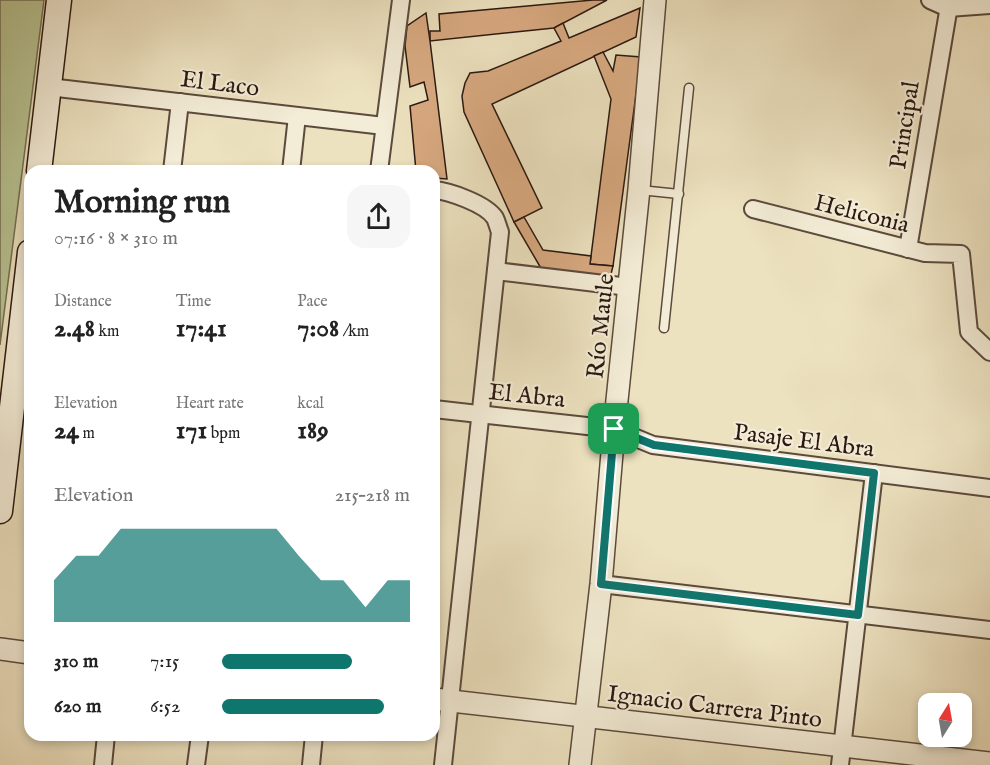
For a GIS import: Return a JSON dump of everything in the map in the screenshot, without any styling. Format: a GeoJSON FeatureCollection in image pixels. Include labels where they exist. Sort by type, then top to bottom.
{"type":"FeatureCollection","features":[{"type":"Feature","properties":{"kind":"main road"},"geometry":{"type":"LineString","coordinates":[[40,165],[59,0]]}},
{"type":"Feature","properties":{"kind":"main road"},"geometry":{"type":"LineString","coordinates":[[0,511],[24,361]]}},
{"type":"Feature","properties":{"kind":"street"},"geometry":{"type":"LineString","coordinates":[[380,165],[400,0]]}},
{"type":"Feature","properties":{"kind":"street","name":"Río Maule"},"geometry":{"type":"LineString","coordinates":[[580,765],[601,584],[655,0]]}},
{"type":"Feature","properties":{"kind":"street"},"geometry":{"type":"LineString","coordinates":[[930,0],[949,4],[990,5]]}},
{"type":"Feature","properties":{"kind":"street","name":"Principal"},"geometry":{"type":"LineString","coordinates":[[908,249],[949,4]]}},
{"type":"Feature","properties":{"kind":"street","name":"El Laco"},"geometry":{"type":"LineString","coordinates":[[49,87],[384,126]]}},
{"type":"Feature","properties":{"kind":"street"},"geometry":{"type":"LineString","coordinates":[[173,165],[180,102]]}},
{"type":"Feature","properties":{"kind":"street"},"geometry":{"type":"LineString","coordinates":[[292,165],[297,116]]}},
{"type":"Feature","properties":{"kind":"street"},"geometry":{"type":"LineString","coordinates":[[440,191],[476,203],[494,216],[500,232],[481,415],[441,700],[443,765]]}},
{"type":"Feature","properties":{"kind":"street","name":"Heliconia"},"geometry":{"type":"LineString","coordinates":[[753,209],[925,253],[961,254],[969,332],[990,352]]}},
{"type":"Feature","properties":{"kind":"street"},"geometry":{"type":"LineString","coordinates":[[496,271],[629,287]]}},
{"type":"Feature","properties":{"kind":"street","name":"El Abra"},"geometry":{"type":"LineString","coordinates":[[440,410],[614,429]]}},
{"type":"Feature","properties":{"kind":"street","name":"Pasaje El Abra"},"geometry":{"type":"LineString","coordinates":[[614,429],[654,445],[990,488]]}},
{"type":"Feature","properties":{"kind":"street"},"geometry":{"type":"LineString","coordinates":[[841,756],[874,473]]}},
{"type":"Feature","properties":{"kind":"street"},"geometry":{"type":"LineString","coordinates":[[601,584],[990,630]]}},
{"type":"Feature","properties":{"kind":"street"},"geometry":{"type":"LineString","coordinates":[[0,650],[24,652]]}},
{"type":"Feature","properties":{"kind":"street","name":"Ignacio Carrera Pinto"},"geometry":{"type":"LineString","coordinates":[[441,700],[585,717],[841,756],[990,764]]}},
{"type":"Feature","properties":{"kind":"street"},"geometry":{"type":"LineString","coordinates":[[103,765],[105,741]]}},
{"type":"Feature","properties":{"kind":"street"},"geometry":{"type":"LineString","coordinates":[[196,765],[199,741]]}},
{"type":"Feature","properties":{"kind":"street"},"geometry":{"type":"LineString","coordinates":[[310,765],[313,741]]}},
{"type":"Feature","properties":{"kind":"lane"},"geometry":{"type":"LineString","coordinates":[[664,328],[689,88]]}},
{"type":"Feature","properties":{"kind":"lane"},"geometry":{"type":"LineString","coordinates":[[639,189],[678,194]]}},
{"type":"Feature","properties":{"kind":"green space"},"geometry":{"type":"Polygon","coordinates":[[[0,0],[44,0],[0,345],[0,0]]]}},
{"type":"Feature","properties":{"kind":"building"},"geometry":{"type":"Polygon","coordinates":[[[607,0],[554,28],[430,41],[430,31],[440,31],[439,14],[607,0]]]}},
{"type":"Feature","properties":{"kind":"building"},"geometry":{"type":"Polygon","coordinates":[[[640,8],[636,37],[492,104],[542,208],[514,222],[464,112],[462,96],[470,73],[488,71],[561,41],[554,28],[563,23],[569,38],[640,8]]]}},
{"type":"Feature","properties":{"kind":"building"},"geometry":{"type":"Polygon","coordinates":[[[426,13],[447,179],[440,178],[440,165],[415,165],[410,106],[428,100],[424,82],[410,87],[405,46],[407,26],[426,13]]]}},
{"type":"Feature","properties":{"kind":"building"},"geometry":{"type":"Polygon","coordinates":[[[603,52],[613,71],[616,55],[641,57],[613,266],[590,264],[611,99],[594,56],[603,52]]]}},
{"type":"Feature","properties":{"kind":"building"},"geometry":{"type":"Polygon","coordinates":[[[524,217],[543,250],[591,256],[590,264],[613,266],[610,278],[542,270],[514,222],[524,217]]]}},
{"type":"Feature","properties":{"kind":"route"},"geometry":{"type":"LineString","coordinates":[[614,429],[654,445],[874,473],[858,615],[601,584],[614,429]]}}]}
